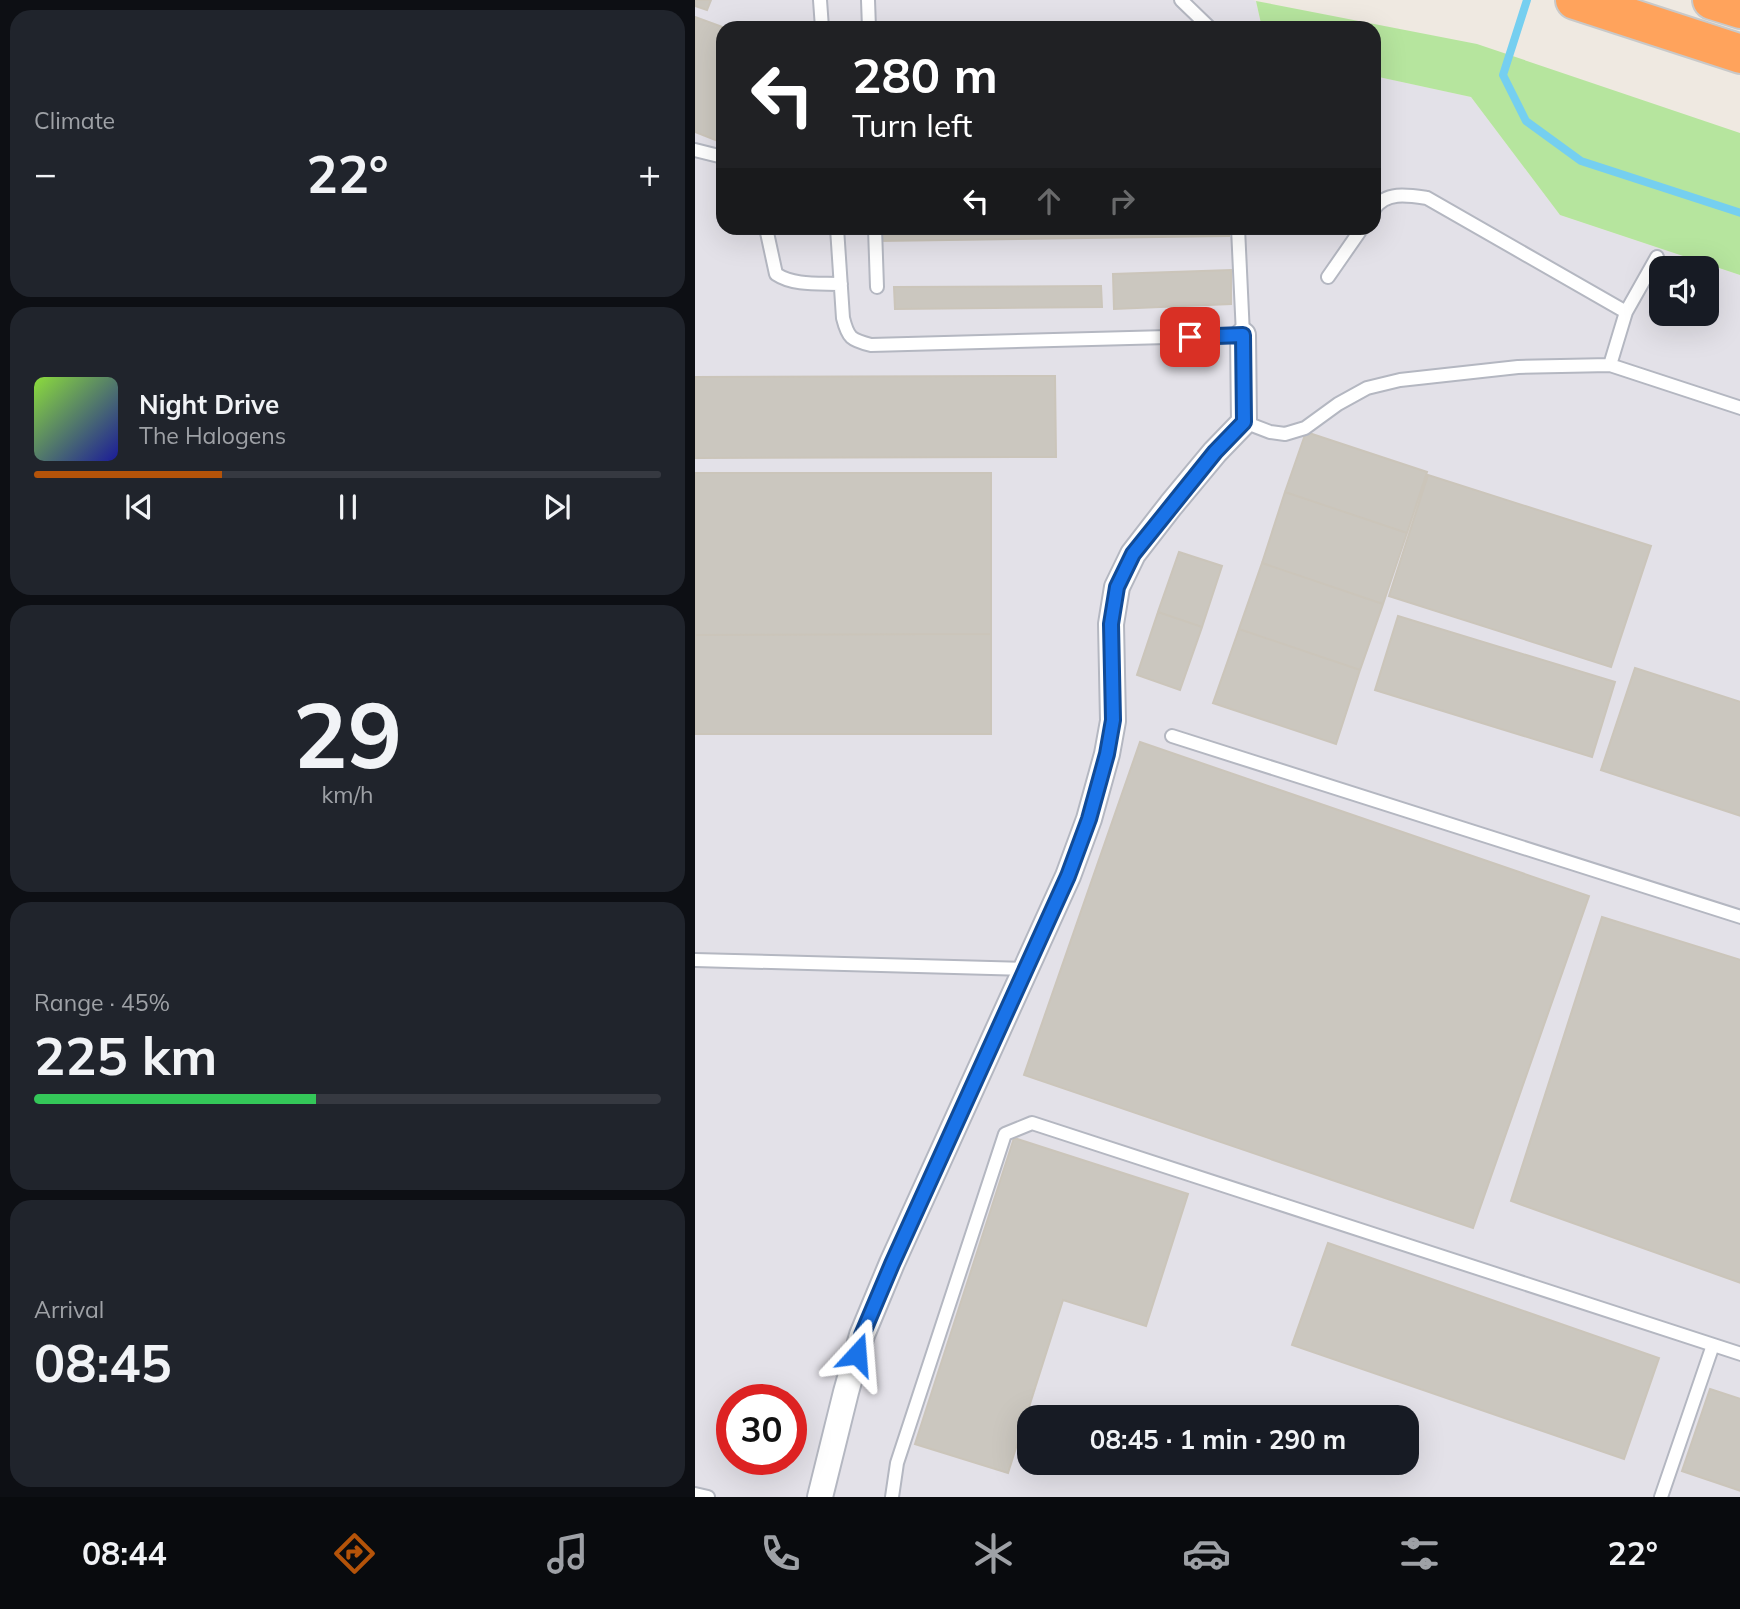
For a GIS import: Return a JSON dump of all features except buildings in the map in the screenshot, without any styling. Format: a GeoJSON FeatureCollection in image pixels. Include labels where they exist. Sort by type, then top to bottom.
{"type":"FeatureCollection","features":[{"type":"Feature","properties":{"kind":"highway"},"geometry":{"type":"LineString","coordinates":[[1646,0],[1740,32]]}},
{"type":"Feature","properties":{"kind":"highway"},"geometry":{"type":"LineString","coordinates":[[1712,0],[1740,9]]}},
{"type":"Feature","properties":{"kind":"highway"},"geometry":{"type":"LineString","coordinates":[[1591,5],[1740,54]]}},
{"type":"Feature","properties":{"kind":"street"},"geometry":{"type":"LineString","coordinates":[[820,1497],[862,1335],[1068,876],[1089,819],[1107,754],[1113,720],[1111,624],[1117,587],[1133,554],[1215,452],[1244,422],[1243,335]]}},
{"type":"Feature","properties":{"kind":"lane"},"geometry":{"type":"LineString","coordinates":[[820,0],[822,21]]}},
{"type":"Feature","properties":{"kind":"lane"},"geometry":{"type":"LineString","coordinates":[[868,0],[869,21]]}},
{"type":"Feature","properties":{"kind":"lane"},"geometry":{"type":"LineString","coordinates":[[1181,0],[1203,21]]}},
{"type":"Feature","properties":{"kind":"lane"},"geometry":{"type":"LineString","coordinates":[[695,150],[716,155]]}},
{"type":"Feature","properties":{"kind":"lane"},"geometry":{"type":"LineString","coordinates":[[1381,200],[1409,195],[1427,198],[1627,312]]}},
{"type":"Feature","properties":{"kind":"lane"},"geometry":{"type":"LineString","coordinates":[[768,235],[777,274],[793,281],[841,284]]}},
{"type":"Feature","properties":{"kind":"lane"},"geometry":{"type":"LineString","coordinates":[[838,235],[846,330],[854,341],[871,345],[1243,335],[1238,235]]}},
{"type":"Feature","properties":{"kind":"lane"},"geometry":{"type":"LineString","coordinates":[[875,235],[877,287]]}},
{"type":"Feature","properties":{"kind":"lane"},"geometry":{"type":"LineString","coordinates":[[1328,277],[1357,235]]}},
{"type":"Feature","properties":{"kind":"lane"},"geometry":{"type":"LineString","coordinates":[[1610,365],[1627,312],[1649,272]]}},
{"type":"Feature","properties":{"kind":"lane"},"geometry":{"type":"LineString","coordinates":[[1244,422],[1270,432],[1285,434],[1305,428],[1338,404],[1367,388],[1400,380],[1518,367],[1610,365],[1740,408]]}},
{"type":"Feature","properties":{"kind":"lane"},"geometry":{"type":"LineString","coordinates":[[1172,736],[1740,917]]}},
{"type":"Feature","properties":{"kind":"lane"},"geometry":{"type":"LineString","coordinates":[[695,960],[1026,969]]}},
{"type":"Feature","properties":{"kind":"lane"},"geometry":{"type":"LineString","coordinates":[[892,1497],[897,1463],[1005,1134],[1032,1123],[1740,1354]]}},
{"type":"Feature","properties":{"kind":"lane"},"geometry":{"type":"LineString","coordinates":[[1661,1497],[1713,1345]]}},
{"type":"Feature","properties":{"kind":"lane"},"geometry":{"type":"LineString","coordinates":[[695,1494],[708,1497]]}},
{"type":"Feature","properties":{"kind":"shaded area"},"geometry":{"type":"Polygon","coordinates":[[[695,0],[1253,0],[1256,1],[1260,21],[716,21],[716,235],[1381,235],[1381,78],[1471,97],[1560,215],[1683,256],[1649,256],[1649,326],[1719,326],[1719,268],[1740,275],[1740,1497],[695,1497],[695,0]]]}},
{"type":"Feature","properties":{"kind":"green space"},"geometry":{"type":"Polygon","coordinates":[[[1256,1],[1359,21],[1260,21],[1256,1]]]}},
{"type":"Feature","properties":{"kind":"green space"},"geometry":{"type":"Polygon","coordinates":[[[1381,25],[1477,44],[1740,133],[1740,275],[1719,268],[1719,256],[1683,256],[1560,215],[1471,97],[1381,78],[1381,25]]]}},
{"type":"Feature","properties":{"kind":"waterway"},"geometry":{"type":"LineString","coordinates":[[1527,0],[1503,75],[1526,121],[1581,161],[1741,213]]}},
{"type":"Feature","properties":{"kind":"route"},"geometry":{"type":"LineString","coordinates":[[857,1354],[862,1335],[892,1264],[1068,876],[1089,819],[1107,754],[1113,720],[1111,624],[1117,587],[1133,554],[1215,452],[1244,422],[1243,335],[1190,337]]}}]}
